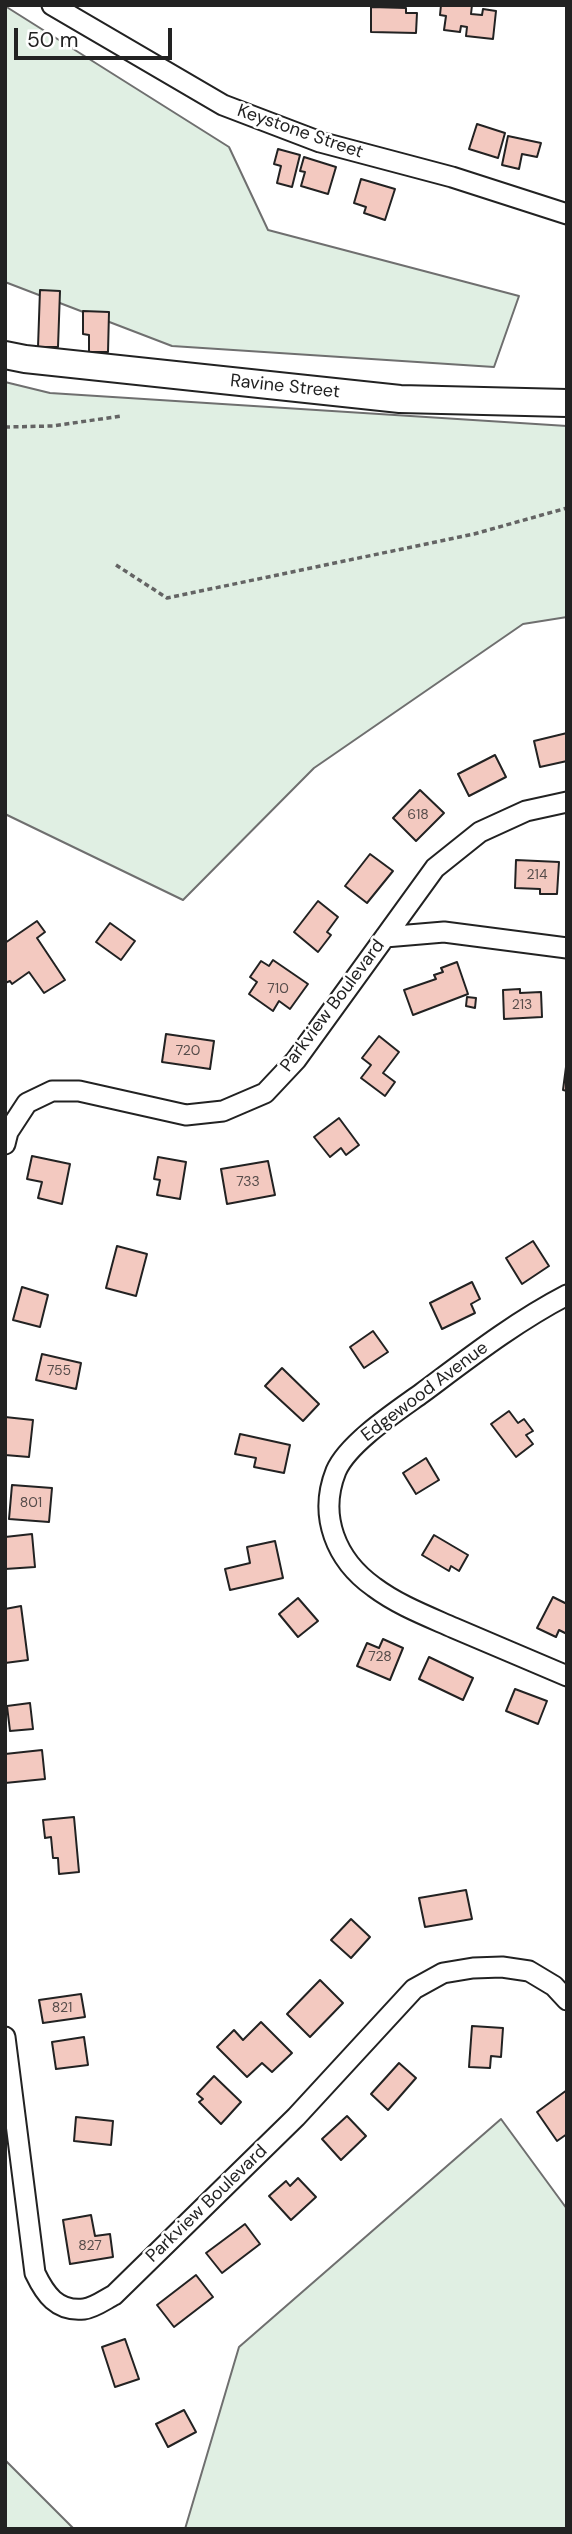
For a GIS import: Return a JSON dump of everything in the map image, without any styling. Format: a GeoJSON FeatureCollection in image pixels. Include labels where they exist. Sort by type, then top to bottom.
{"type":"FeatureCollection","features":[{"type":"Feature","properties":{"kind":"street","name":"Keystone Street"},"geometry":{"type":"LineString","coordinates":[[52,5],[223,105],[320,142],[452,177],[567,214]]}},
{"type":"Feature","properties":{"kind":"street","name":"Ravine Street"},"geometry":{"type":"LineString","coordinates":[[5,355],[401,399],[567,403]]}},
{"type":"Feature","properties":{"kind":"street","name":"Parkview Boulevard"},"geometry":{"type":"LineString","coordinates":[[5,1144],[8,1132],[27,1103],[52,1091],[79,1091],[186,1115],[223,1111],[265,1093],[296,1060],[435,868],[480,832],[526,811],[567,802]]}},
{"type":"Feature","properties":{"kind":"street"},"geometry":{"type":"LineString","coordinates":[[385,937],[444,932],[567,948]]}},
{"type":"Feature","properties":{"kind":"street","name":"Edgewood Avenue"},"geometry":{"type":"LineString","coordinates":[[567,1295],[538,1310],[482,1348],[364,1436],[337,1470],[329,1502],[331,1535],[346,1560],[373,1587],[412,1610],[567,1676]]}},
{"type":"Feature","properties":{"kind":"street","name":"Parkview Boulevard"},"geometry":{"type":"LineString","coordinates":[[5,2037],[35,2273],[45,2294],[64,2307],[86,2309],[114,2295],[296,2116],[414,1989],[443,1973],[502,1967],[529,1971],[554,1986],[567,2000]]}},
{"type":"Feature","properties":{"kind":"path"},"geometry":{"type":"LineString","coordinates":[[5,425],[52,426],[121,416]]}},
{"type":"Feature","properties":{"kind":"path"},"geometry":{"type":"LineString","coordinates":[[116,565],[167,598],[474,534],[567,508]]}},
{"type":"Feature","properties":{"kind":"green space"},"geometry":{"type":"Polygon","coordinates":[[[5,6],[229,147],[268,230],[519,296],[494,367],[172,346],[5,282],[5,6]]]}},
{"type":"Feature","properties":{"kind":"green space"},"geometry":{"type":"Polygon","coordinates":[[[5,382],[50,393],[567,426],[567,617],[523,624],[314,768],[183,900],[5,814],[5,382]]]}},
{"type":"Feature","properties":{"kind":"green space"},"geometry":{"type":"Polygon","coordinates":[[[501,2119],[567,2209],[567,2529],[185,2529],[239,2347],[501,2119]]]}},
{"type":"Feature","properties":{"kind":"green space"},"geometry":{"type":"Polygon","coordinates":[[[5,2460],[74,2529],[5,2529],[5,2460]]]}},
{"type":"Feature","properties":{"kind":"building"},"geometry":{"type":"Polygon","coordinates":[[[441,5],[472,5],[471,14],[482,15],[483,9],[496,11],[493,39],[466,36],[467,27],[461,26],[460,32],[444,30],[446,16],[440,15],[441,5]]]}},
{"type":"Feature","properties":{"kind":"building"},"geometry":{"type":"Polygon","coordinates":[[[371,7],[406,8],[406,13],[417,13],[416,33],[371,32],[371,7]]]}},
{"type":"Feature","properties":{"kind":"building"},"geometry":{"type":"Polygon","coordinates":[[[477,124],[505,133],[498,158],[469,149],[477,124]]]}},
{"type":"Feature","properties":{"kind":"building"},"geometry":{"type":"Polygon","coordinates":[[[508,136],[541,143],[537,157],[522,154],[519,169],[502,165],[508,136]]]}},
{"type":"Feature","properties":{"kind":"building"},"geometry":{"type":"Polygon","coordinates":[[[278,149],[300,155],[292,187],[277,183],[281,166],[274,164],[278,149]]]}},
{"type":"Feature","properties":{"kind":"building"},"geometry":{"type":"Polygon","coordinates":[[[304,157],[336,167],[328,194],[301,186],[305,172],[300,171],[304,157]]]}},
{"type":"Feature","properties":{"kind":"building"},"geometry":{"type":"Polygon","coordinates":[[[361,179],[395,189],[385,220],[364,213],[366,207],[354,203],[361,179]]]}},
{"type":"Feature","properties":{"kind":"building"},"geometry":{"type":"Polygon","coordinates":[[[40,290],[60,291],[58,347],[38,347],[40,290]]]}},
{"type":"Feature","properties":{"kind":"building"},"geometry":{"type":"Polygon","coordinates":[[[83,311],[109,312],[108,352],[89,352],[89,335],[83,334],[83,311]]]}},
{"type":"Feature","properties":{"kind":"building"},"geometry":{"type":"Polygon","coordinates":[[[567,733],[567,761],[540,767],[534,741],[567,733]]]}},
{"type":"Feature","properties":{"kind":"building"},"geometry":{"type":"Polygon","coordinates":[[[495,755],[506,777],[469,796],[458,774],[495,755]]]}},
{"type":"Feature","properties":{"kind":"building"},"geometry":{"type":"Polygon","coordinates":[[[420,790],[444,813],[416,841],[393,818],[420,790]]]}},
{"type":"Feature","properties":{"kind":"building"},"geometry":{"type":"Polygon","coordinates":[[[370,854],[393,871],[367,903],[345,886],[370,854]]]}},
{"type":"Feature","properties":{"kind":"building"},"geometry":{"type":"Polygon","coordinates":[[[516,860],[559,862],[557,894],[540,894],[540,889],[515,888],[516,860]]]}},
{"type":"Feature","properties":{"kind":"building"},"geometry":{"type":"Polygon","coordinates":[[[318,901],[338,917],[327,932],[331,935],[318,952],[294,932],[318,901]]]}},
{"type":"Feature","properties":{"kind":"building"},"geometry":{"type":"Polygon","coordinates":[[[37,921],[45,932],[37,938],[65,980],[44,993],[29,972],[12,984],[10,981],[5,983],[5,943],[37,921]]]}},
{"type":"Feature","properties":{"kind":"building"},"geometry":{"type":"Polygon","coordinates":[[[110,923],[135,941],[121,960],[96,942],[110,923]]]}},
{"type":"Feature","properties":{"kind":"building"},"geometry":{"type":"Polygon","coordinates":[[[273,960],[308,984],[290,1009],[279,1001],[273,1011],[249,994],[257,982],[250,977],[261,961],[269,966],[273,960]]]}},
{"type":"Feature","properties":{"kind":"building"},"geometry":{"type":"Polygon","coordinates":[[[457,962],[468,994],[413,1015],[404,990],[436,979],[434,975],[443,972],[441,968],[457,962]]]}},
{"type":"Feature","properties":{"kind":"building"},"geometry":{"type":"Polygon","coordinates":[[[520,989],[520,993],[541,992],[542,1017],[504,1019],[503,990],[520,989]]]}},
{"type":"Feature","properties":{"kind":"building"},"geometry":{"type":"Polygon","coordinates":[[[467,997],[476,998],[475,1008],[466,1006],[467,997]]]}},
{"type":"Feature","properties":{"kind":"building"},"geometry":{"type":"Polygon","coordinates":[[[166,1034],[214,1041],[210,1069],[162,1062],[166,1034]]]}},
{"type":"Feature","properties":{"kind":"building"},"geometry":{"type":"Polygon","coordinates":[[[379,1036],[399,1052],[383,1073],[395,1082],[385,1096],[361,1078],[371,1065],[362,1058],[379,1036]]]}},
{"type":"Feature","properties":{"kind":"building"},"geometry":{"type":"Polygon","coordinates":[[[567,1067],[567,1091],[563,1090],[567,1067]]]}},
{"type":"Feature","properties":{"kind":"building"},"geometry":{"type":"Polygon","coordinates":[[[339,1118],[359,1145],[346,1155],[341,1148],[330,1157],[314,1137],[339,1118]]]}},
{"type":"Feature","properties":{"kind":"building"},"geometry":{"type":"Polygon","coordinates":[[[32,1156],[70,1164],[62,1204],[38,1198],[42,1182],[27,1179],[32,1156]]]}},
{"type":"Feature","properties":{"kind":"building"},"geometry":{"type":"Polygon","coordinates":[[[158,1157],[186,1162],[180,1199],[157,1195],[160,1180],[154,1179],[158,1157]]]}},
{"type":"Feature","properties":{"kind":"building"},"geometry":{"type":"Polygon","coordinates":[[[268,1161],[275,1195],[227,1204],[221,1169],[268,1161]]]}},
{"type":"Feature","properties":{"kind":"building"},"geometry":{"type":"Polygon","coordinates":[[[533,1241],[549,1266],[522,1284],[506,1258],[533,1241]]]}},
{"type":"Feature","properties":{"kind":"building"},"geometry":{"type":"Polygon","coordinates":[[[117,1246],[147,1254],[136,1296],[106,1288],[117,1246]]]}},
{"type":"Feature","properties":{"kind":"building"},"geometry":{"type":"Polygon","coordinates":[[[472,1282],[480,1299],[471,1304],[475,1313],[442,1329],[430,1303],[472,1282]]]}},
{"type":"Feature","properties":{"kind":"building"},"geometry":{"type":"Polygon","coordinates":[[[22,1287],[48,1295],[40,1327],[13,1320],[22,1287]]]}},
{"type":"Feature","properties":{"kind":"building"},"geometry":{"type":"Polygon","coordinates":[[[373,1331],[388,1352],[364,1368],[350,1347],[373,1331]]]}},
{"type":"Feature","properties":{"kind":"building"},"geometry":{"type":"Polygon","coordinates":[[[42,1354],[81,1363],[76,1389],[36,1380],[42,1354]]]}},
{"type":"Feature","properties":{"kind":"building"},"geometry":{"type":"Polygon","coordinates":[[[282,1368],[319,1404],[303,1421],[265,1386],[282,1368]]]}},
{"type":"Feature","properties":{"kind":"building"},"geometry":{"type":"Polygon","coordinates":[[[509,1411],[518,1423],[524,1419],[533,1431],[526,1435],[533,1444],[516,1457],[491,1424],[509,1411]]]}},
{"type":"Feature","properties":{"kind":"building"},"geometry":{"type":"Polygon","coordinates":[[[5,1417],[33,1420],[29,1457],[5,1455],[5,1417]]]}},
{"type":"Feature","properties":{"kind":"building"},"geometry":{"type":"Polygon","coordinates":[[[240,1434],[290,1445],[284,1473],[254,1467],[256,1458],[235,1454],[240,1434]]]}},
{"type":"Feature","properties":{"kind":"building"},"geometry":{"type":"Polygon","coordinates":[[[426,1458],[439,1480],[416,1494],[403,1473],[426,1458]]]}},
{"type":"Feature","properties":{"kind":"building"},"geometry":{"type":"Polygon","coordinates":[[[12,1485],[52,1488],[49,1522],[9,1519],[12,1485]]]}},
{"type":"Feature","properties":{"kind":"building"},"geometry":{"type":"Polygon","coordinates":[[[32,1534],[35,1567],[5,1569],[5,1537],[32,1534]]]}},
{"type":"Feature","properties":{"kind":"building"},"geometry":{"type":"Polygon","coordinates":[[[434,1535],[468,1555],[459,1571],[451,1566],[449,1571],[422,1555],[434,1535]]]}},
{"type":"Feature","properties":{"kind":"building"},"geometry":{"type":"Polygon","coordinates":[[[275,1541],[283,1578],[230,1590],[225,1569],[250,1563],[247,1547],[275,1541]]]}},
{"type":"Feature","properties":{"kind":"building"},"geometry":{"type":"Polygon","coordinates":[[[553,1597],[567,1604],[567,1634],[559,1630],[556,1637],[537,1628],[553,1597]]]}},
{"type":"Feature","properties":{"kind":"building"},"geometry":{"type":"Polygon","coordinates":[[[298,1598],[318,1621],[298,1637],[279,1614],[298,1598]]]}},
{"type":"Feature","properties":{"kind":"building"},"geometry":{"type":"Polygon","coordinates":[[[21,1606],[28,1660],[5,1663],[5,1609],[21,1606]]]}},
{"type":"Feature","properties":{"kind":"building"},"geometry":{"type":"Polygon","coordinates":[[[383,1639],[403,1648],[390,1680],[357,1666],[367,1643],[379,1648],[383,1639]]]}},
{"type":"Feature","properties":{"kind":"building"},"geometry":{"type":"Polygon","coordinates":[[[429,1657],[473,1678],[463,1700],[419,1679],[429,1657]]]}},
{"type":"Feature","properties":{"kind":"building"},"geometry":{"type":"Polygon","coordinates":[[[515,1689],[547,1701],[538,1724],[506,1711],[515,1689]]]}},
{"type":"Feature","properties":{"kind":"building"},"geometry":{"type":"Polygon","coordinates":[[[30,1703],[33,1729],[10,1731],[7,1706],[30,1703]]]}},
{"type":"Feature","properties":{"kind":"building"},"geometry":{"type":"Polygon","coordinates":[[[42,1750],[45,1779],[5,1783],[5,1754],[42,1750]]]}},
{"type":"Feature","properties":{"kind":"building"},"geometry":{"type":"Polygon","coordinates":[[[74,1817],[79,1872],[59,1874],[58,1858],[53,1858],[51,1837],[45,1838],[43,1820],[74,1817]]]}},
{"type":"Feature","properties":{"kind":"building"},"geometry":{"type":"Polygon","coordinates":[[[466,1890],[472,1919],[425,1927],[419,1898],[466,1890]]]}},
{"type":"Feature","properties":{"kind":"building"},"geometry":{"type":"Polygon","coordinates":[[[351,1919],[370,1937],[351,1958],[331,1940],[351,1919]]]}},
{"type":"Feature","properties":{"kind":"building"},"geometry":{"type":"Polygon","coordinates":[[[320,1980],[343,2003],[310,2037],[287,2014],[320,1980]]]}},
{"type":"Feature","properties":{"kind":"building"},"geometry":{"type":"Polygon","coordinates":[[[81,1994],[85,2017],[43,2023],[39,2000],[81,1994]]]}},
{"type":"Feature","properties":{"kind":"building"},"geometry":{"type":"Polygon","coordinates":[[[261,2022],[292,2053],[272,2072],[262,2063],[247,2077],[217,2047],[234,2030],[243,2040],[261,2022]]]}},
{"type":"Feature","properties":{"kind":"building"},"geometry":{"type":"Polygon","coordinates":[[[472,2026],[503,2028],[501,2057],[491,2056],[490,2068],[469,2067],[472,2026]]]}},
{"type":"Feature","properties":{"kind":"building"},"geometry":{"type":"Polygon","coordinates":[[[84,2037],[88,2065],[56,2069],[52,2042],[84,2037]]]}},
{"type":"Feature","properties":{"kind":"building"},"geometry":{"type":"Polygon","coordinates":[[[399,2063],[416,2078],[388,2110],[371,2094],[399,2063]]]}},
{"type":"Feature","properties":{"kind":"building"},"geometry":{"type":"Polygon","coordinates":[[[214,2076],[241,2102],[221,2124],[199,2102],[203,2099],[197,2094],[214,2076]]]}},
{"type":"Feature","properties":{"kind":"building"},"geometry":{"type":"Polygon","coordinates":[[[567,2090],[567,2134],[557,2141],[537,2112],[567,2090]]]}},
{"type":"Feature","properties":{"kind":"building"},"geometry":{"type":"Polygon","coordinates":[[[347,2116],[366,2136],[341,2160],[322,2139],[347,2116]]]}},
{"type":"Feature","properties":{"kind":"building"},"geometry":{"type":"Polygon","coordinates":[[[76,2117],[113,2121],[111,2145],[74,2141],[76,2117]]]}},
{"type":"Feature","properties":{"kind":"building"},"geometry":{"type":"Polygon","coordinates":[[[298,2178],[316,2197],[291,2220],[269,2196],[286,2181],[290,2186],[298,2178]]]}},
{"type":"Feature","properties":{"kind":"building"},"geometry":{"type":"Polygon","coordinates":[[[91,2215],[95,2236],[110,2234],[113,2257],[70,2264],[63,2220],[91,2215]]]}},
{"type":"Feature","properties":{"kind":"building"},"geometry":{"type":"Polygon","coordinates":[[[245,2224],[260,2244],[222,2273],[206,2253],[245,2224]]]}},
{"type":"Feature","properties":{"kind":"building"},"geometry":{"type":"Polygon","coordinates":[[[196,2275],[213,2297],[174,2327],[157,2305],[196,2275]]]}},
{"type":"Feature","properties":{"kind":"building"},"geometry":{"type":"Polygon","coordinates":[[[125,2339],[139,2379],[115,2387],[102,2347],[125,2339]]]}},
{"type":"Feature","properties":{"kind":"building"},"geometry":{"type":"Polygon","coordinates":[[[184,2410],[196,2432],[168,2447],[156,2424],[184,2410]]]}}]}
